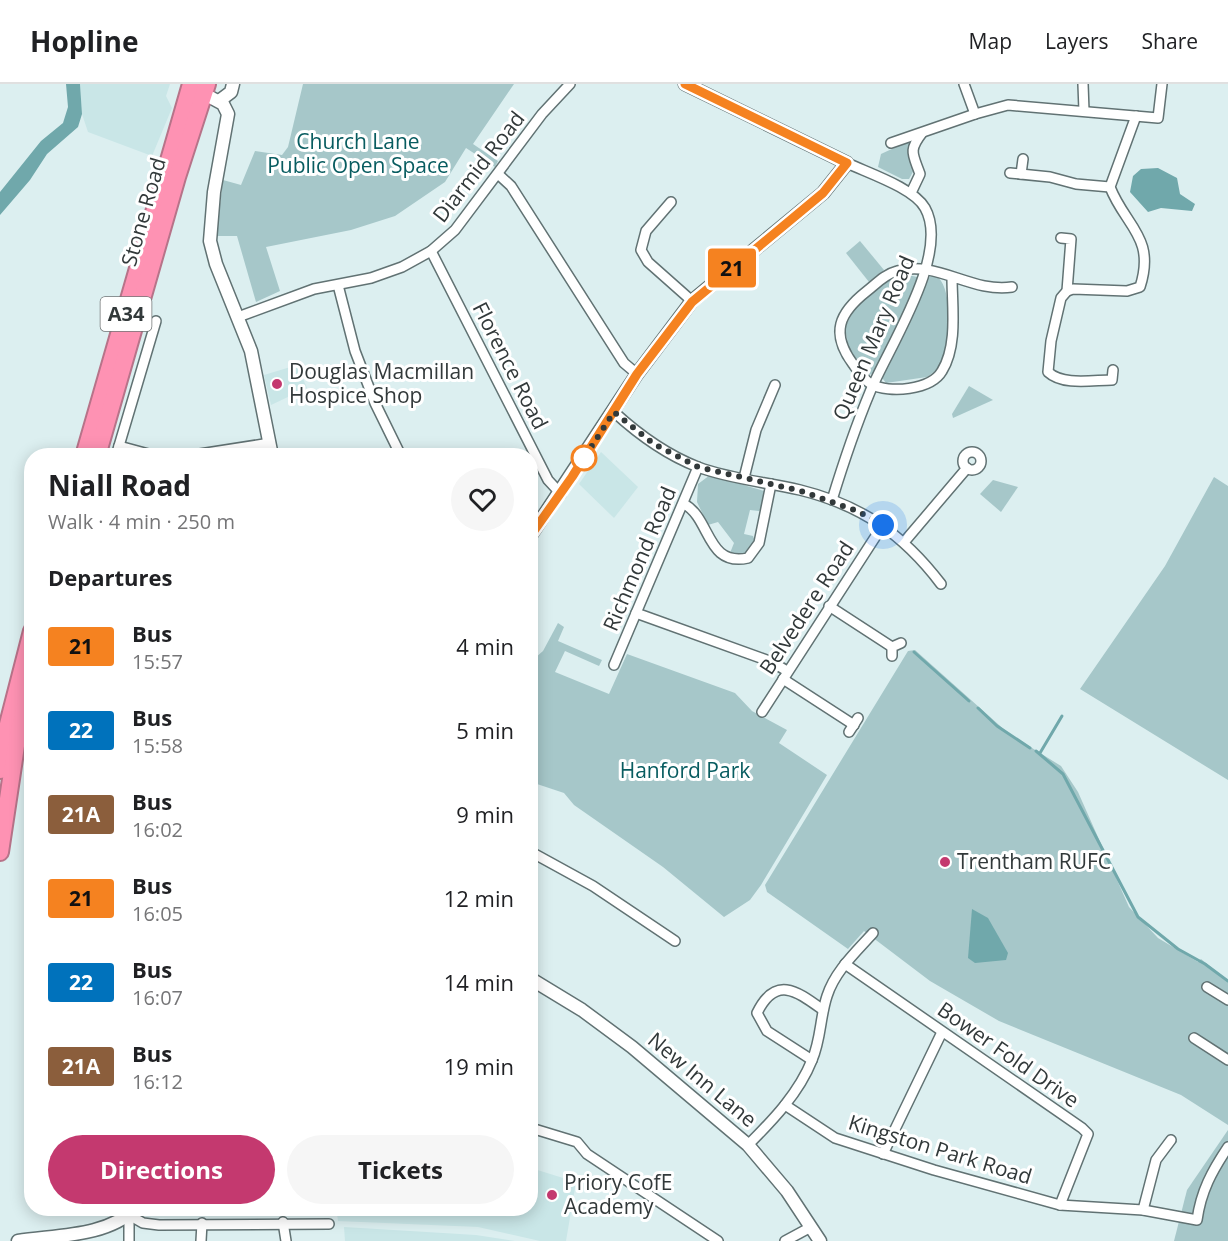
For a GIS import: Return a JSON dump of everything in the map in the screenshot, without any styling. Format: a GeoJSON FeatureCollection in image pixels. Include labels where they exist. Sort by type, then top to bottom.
{"type":"FeatureCollection","features":[{"type":"Feature","properties":{"kind":"highway","name":"Stone Road"},"geometry":{"type":"LineString","coordinates":[[86,448],[198,87]]}},
{"type":"Feature","properties":{"kind":"highway","name":"Stone Road"},"geometry":{"type":"LineString","coordinates":[[99,448],[177,177],[198,87]]}},
{"type":"Feature","properties":{"kind":"highway"},"geometry":{"type":"LineString","coordinates":[[0,770],[6,732],[24,662]]}},
{"type":"Feature","properties":{"kind":"highway"},"geometry":{"type":"LineString","coordinates":[[0,852],[3,809],[24,710]]}},
{"type":"Feature","properties":{"kind":"street"},"geometry":{"type":"LineString","coordinates":[[219,101],[231,92],[233,84]]}},
{"type":"Feature","properties":{"kind":"street","name":"Diarmid Road"},"geometry":{"type":"LineString","coordinates":[[238,317],[314,289],[371,278],[402,267],[431,251],[455,230],[542,114],[570,84]]}},
{"type":"Feature","properties":{"kind":"street"},"geometry":{"type":"LineString","coordinates":[[538,525],[561,494],[637,374],[692,302],[823,193],[847,163],[685,84]]}},
{"type":"Feature","properties":{"kind":"street"},"geometry":{"type":"LineString","coordinates":[[964,84],[975,114]]}},
{"type":"Feature","properties":{"kind":"street"},"geometry":{"type":"LineString","coordinates":[[1083,84],[1084,111]]}},
{"type":"Feature","properties":{"kind":"street"},"geometry":{"type":"LineString","coordinates":[[891,143],[1008,105],[1022,104],[1158,118],[1162,84]]}},
{"type":"Feature","properties":{"kind":"street"},"geometry":{"type":"LineString","coordinates":[[198,87],[226,107],[228,114],[213,192],[210,241],[216,264],[251,351],[271,448]]}},
{"type":"Feature","properties":{"kind":"street"},"geometry":{"type":"LineString","coordinates":[[1113,380],[1063,380],[1054,378],[1048,372],[1051,340],[1063,294],[1073,288],[1127,291],[1140,287],[1143,252],[1137,230],[1120,208],[1110,187],[1136,116]]}},
{"type":"Feature","properties":{"kind":"street"},"geometry":{"type":"LineString","coordinates":[[911,193],[920,174],[913,158],[913,144],[924,131]]}},
{"type":"Feature","properties":{"kind":"street"},"geometry":{"type":"LineString","coordinates":[[1021,174],[1023,159]]}},
{"type":"Feature","properties":{"kind":"street","name":"Queen Mary Road"},"geometry":{"type":"LineString","coordinates":[[832,500],[844,460],[873,385],[926,268],[931,227],[925,207],[911,193],[847,163]]}},
{"type":"Feature","properties":{"kind":"street"},"geometry":{"type":"LineString","coordinates":[[1010,173],[1110,187]]}},
{"type":"Feature","properties":{"kind":"street"},"geometry":{"type":"LineString","coordinates":[[498,174],[511,186],[618,354],[637,374]]}},
{"type":"Feature","properties":{"kind":"street"},"geometry":{"type":"LineString","coordinates":[[673,200],[646,231],[642,239],[641,250],[648,262],[692,302]]}},
{"type":"Feature","properties":{"kind":"street"},"geometry":{"type":"LineString","coordinates":[[1067,291],[1066,239],[1083,240]]}},
{"type":"Feature","properties":{"kind":"street","name":"Florence Road"},"geometry":{"type":"LineString","coordinates":[[431,251],[532,448]]}},
{"type":"Feature","properties":{"kind":"street"},"geometry":{"type":"LineString","coordinates":[[952,277],[950,352],[941,374],[924,386],[882,388],[864,379],[844,352],[840,330],[845,310],[889,273],[926,268],[952,277],[982,288],[1012,287]]}},
{"type":"Feature","properties":{"kind":"street"},"geometry":{"type":"LineString","coordinates":[[338,285],[354,351],[375,403],[397,448]]}},
{"type":"Feature","properties":{"kind":"street"},"geometry":{"type":"LineString","coordinates":[[126,448],[119,446],[157,325]]}},
{"type":"Feature","properties":{"kind":"street"},"geometry":{"type":"LineString","coordinates":[[744,478],[756,430],[775,385]]}},
{"type":"Feature","properties":{"kind":"street"},"geometry":{"type":"LineString","coordinates":[[614,412],[654,444],[698,467],[832,500],[883,525],[905,541],[941,584]]}},
{"type":"Feature","properties":{"kind":"street","name":"Florence Road"},"geometry":{"type":"LineString","coordinates":[[538,460],[548,480],[561,494]]}},
{"type":"Feature","properties":{"kind":"street","name":"Richmond Road"},"geometry":{"type":"LineString","coordinates":[[614,664],[698,467]]}},
{"type":"Feature","properties":{"kind":"street"},"geometry":{"type":"LineString","coordinates":[[905,541],[967,468]]}},
{"type":"Feature","properties":{"kind":"street"},"geometry":{"type":"LineString","coordinates":[[684,504],[692,508],[719,551],[728,558],[748,558],[759,543],[771,484]]}},
{"type":"Feature","properties":{"kind":"street","name":"Belvedere Road"},"geometry":{"type":"LineString","coordinates":[[762,712],[883,525]]}},
{"type":"Feature","properties":{"kind":"street"},"geometry":{"type":"LineString","coordinates":[[830,606],[895,649]]}},
{"type":"Feature","properties":{"kind":"street"},"geometry":{"type":"LineString","coordinates":[[636,613],[772,662],[785,675],[853,725]]}},
{"type":"Feature","properties":{"kind":"street"},"geometry":{"type":"LineString","coordinates":[[538,856],[593,886],[675,940]]}},
{"type":"Feature","properties":{"kind":"street"},"geometry":{"type":"LineString","coordinates":[[748,1145],[785,1105],[812,1060],[828,994],[845,964],[873,933]]}},
{"type":"Feature","properties":{"kind":"street","name":"Bower Fold Drive"},"geometry":{"type":"LineString","coordinates":[[845,964],[1088,1134],[1060,1205]]}},
{"type":"Feature","properties":{"kind":"street","name":"New Inn Lane"},"geometry":{"type":"LineString","coordinates":[[538,983],[560,995],[632,1047],[748,1145],[787,1191],[820,1241]]}},
{"type":"Feature","properties":{"kind":"street"},"geometry":{"type":"LineString","coordinates":[[1207,987],[1228,1000]]}},
{"type":"Feature","properties":{"kind":"street"},"geometry":{"type":"LineString","coordinates":[[812,1060],[767,1031],[757,1013],[768,996],[782,989],[793,989],[823,1010]]}},
{"type":"Feature","properties":{"kind":"street"},"geometry":{"type":"LineString","coordinates":[[883,1154],[942,1032]]}},
{"type":"Feature","properties":{"kind":"street"},"geometry":{"type":"LineString","coordinates":[[1194,1038],[1228,1060]]}},
{"type":"Feature","properties":{"kind":"street","name":"Kingston Park Road"},"geometry":{"type":"LineString","coordinates":[[785,1105],[835,1138],[1060,1205],[1143,1210],[1197,1220],[1200,1200],[1211,1172],[1228,1147]]}},
{"type":"Feature","properties":{"kind":"street"},"geometry":{"type":"LineString","coordinates":[[538,1130],[577,1142],[587,1154],[718,1241]]}},
{"type":"Feature","properties":{"kind":"street"},"geometry":{"type":"LineString","coordinates":[[1143,1210],[1156,1160],[1171,1140]]}},
{"type":"Feature","properties":{"kind":"street"},"geometry":{"type":"LineString","coordinates":[[599,1162],[605,1153]]}},
{"type":"Feature","properties":{"kind":"street"},"geometry":{"type":"LineString","coordinates":[[18,1241],[102,1229],[125,1216]]}},
{"type":"Feature","properties":{"kind":"street"},"geometry":{"type":"LineString","coordinates":[[129,1241],[132,1216]]}},
{"type":"Feature","properties":{"kind":"street"},"geometry":{"type":"LineString","coordinates":[[138,1216],[151,1224],[283,1222],[329,1224]]}},
{"type":"Feature","properties":{"kind":"street"},"geometry":{"type":"LineString","coordinates":[[283,1222],[286,1241]]}},
{"type":"Feature","properties":{"kind":"street"},"geometry":{"type":"LineString","coordinates":[[201,1241],[202,1223]]}},
{"type":"Feature","properties":{"kind":"street"},"geometry":{"type":"LineString","coordinates":[[785,1241],[811,1227]]}},
{"type":"Feature","properties":{"kind":"shaded area"},"geometry":{"type":"Polygon","coordinates":[[[66,84],[80,84],[82,114],[78,127],[47,154],[30,180],[0,215],[0,192],[41,141],[63,123],[68,107],[66,84]]]}},
{"type":"Feature","properties":{"kind":"shaded area"},"geometry":{"type":"Polygon","coordinates":[[[80,84],[170,84],[166,96],[172,108],[152,156],[88,132],[82,114],[80,84]]]}},
{"type":"Feature","properties":{"kind":"shaded area"},"geometry":{"type":"Polygon","coordinates":[[[1158,168],[1177,178],[1180,194],[1195,204],[1192,211],[1161,208],[1148,212],[1130,192],[1133,176],[1141,169],[1158,168]]]}},
{"type":"Feature","properties":{"kind":"shaded area"},"geometry":{"type":"Polygon","coordinates":[[[297,365],[307,388],[271,405],[264,375],[297,365]]]}},
{"type":"Feature","properties":{"kind":"shaded area"},"geometry":{"type":"Polygon","coordinates":[[[601,452],[638,487],[614,518],[579,484],[601,452]]]}},
{"type":"Feature","properties":{"kind":"shaded area"},"geometry":{"type":"Polygon","coordinates":[[[972,909],[988,918],[1008,953],[1006,960],[975,963],[968,958],[972,909]]]}},
{"type":"Feature","properties":{"kind":"shaded area","name":"Priory CofE Academy"},"geometry":{"type":"Polygon","coordinates":[[[538,1170],[576,1182],[566,1241],[540,1241],[478,1227],[338,1221],[337,1216],[538,1216],[538,1170]]]}},
{"type":"Feature","properties":{"kind":"shaded area"},"geometry":{"type":"Polygon","coordinates":[[[344,1227],[476,1235],[515,1241],[345,1241],[344,1227]]]}},
{"type":"Feature","properties":{"kind":"green space","name":"Church Lane Public Open Space"},"geometry":{"type":"Polygon","coordinates":[[[303,84],[514,84],[473,144],[498,161],[495,167],[466,148],[445,182],[395,216],[351,230],[266,247],[280,291],[256,302],[237,236],[216,236],[223,180],[241,185],[255,151],[282,155],[288,147],[303,84]]]}},
{"type":"Feature","properties":{"kind":"green space"},"geometry":{"type":"Polygon","coordinates":[[[909,141],[914,170],[909,179],[902,179],[878,167],[881,154],[909,141]]]}},
{"type":"Feature","properties":{"kind":"green space"},"geometry":{"type":"Polygon","coordinates":[[[860,241],[884,270],[869,282],[846,253],[860,241]]]}},
{"type":"Feature","properties":{"kind":"green space"},"geometry":{"type":"Polygon","coordinates":[[[904,274],[917,277],[918,280],[874,373],[869,375],[849,349],[845,327],[855,308],[887,280],[904,274]]]}},
{"type":"Feature","properties":{"kind":"green space"},"geometry":{"type":"Polygon","coordinates":[[[931,276],[938,277],[943,284],[948,305],[947,341],[943,360],[938,368],[927,377],[886,383],[880,375],[926,280],[931,276]]]}},
{"type":"Feature","properties":{"kind":"green space"},"geometry":{"type":"Polygon","coordinates":[[[969,386],[993,400],[953,418],[952,414],[969,386]]]}},
{"type":"Feature","properties":{"kind":"green space"},"geometry":{"type":"Polygon","coordinates":[[[710,475],[764,491],[762,508],[759,511],[750,510],[744,534],[753,536],[755,541],[742,555],[730,553],[734,543],[718,522],[708,525],[697,502],[698,484],[710,475]]]}},
{"type":"Feature","properties":{"kind":"green space"},"geometry":{"type":"Polygon","coordinates":[[[1214,477],[1228,486],[1228,780],[1080,689],[1165,566],[1214,477]]]}},
{"type":"Feature","properties":{"kind":"green space"},"geometry":{"type":"Polygon","coordinates":[[[993,480],[1018,487],[1001,512],[980,494],[993,480]]]}},
{"type":"Feature","properties":{"kind":"green space","name":"Hanford Park"},"geometry":{"type":"Polygon","coordinates":[[[558,623],[564,627],[558,641],[602,660],[599,666],[565,651],[555,672],[609,694],[627,654],[735,693],[752,711],[787,730],[779,743],[827,775],[750,900],[724,917],[663,867],[574,805],[564,793],[538,784],[538,655],[543,651],[558,623]]]}},
{"type":"Feature","properties":{"kind":"green space","name":"Trentham RUFC"},"geometry":{"type":"Polygon","coordinates":[[[915,650],[1008,733],[1061,766],[1078,792],[1129,907],[1158,938],[1198,962],[1201,959],[1228,981],[1228,1125],[1181,1095],[999,1021],[930,981],[864,931],[848,949],[767,892],[765,885],[908,651],[915,650]]]}},
{"type":"Feature","properties":{"kind":"green space"},"geometry":{"type":"Polygon","coordinates":[[[1228,1130],[1228,1241],[1174,1241],[1187,1190],[1228,1130]]]}},
{"type":"Feature","properties":{"kind":"waterway"},"geometry":{"type":"LineString","coordinates":[[914,652],[969,701]]}},
{"type":"Feature","properties":{"kind":"waterway"},"geometry":{"type":"LineString","coordinates":[[978,708],[997,726],[1030,748]]}},
{"type":"Feature","properties":{"kind":"waterway"},"geometry":{"type":"LineString","coordinates":[[1040,753],[1062,716]]}},
{"type":"Feature","properties":{"kind":"waterway"},"geometry":{"type":"LineString","coordinates":[[1036,751],[1063,774],[1138,917],[1178,949],[1205,964],[1228,981]]}},
{"type":"Feature","properties":{"kind":"bus line","name":"21"},"geometry":{"type":"LineString","coordinates":[[538,525],[561,494],[661,339],[692,302],[823,193],[847,163],[748,117],[685,84]]}},
{"type":"Feature","properties":{"kind":"place","name":"Douglas Macmillan Hospice Shop"},"geometry":{"type":"Point","coordinates":[277,384]}},
{"type":"Feature","properties":{"kind":"place","name":"Trentham RUFC"},"geometry":{"type":"Point","coordinates":[945,862]}},
{"type":"Feature","properties":{"kind":"place","name":"Priory CofE Academy"},"geometry":{"type":"Point","coordinates":[552,1195]}},
{"type":"Feature","properties":{"kind":"route"},"geometry":{"type":"LineString","coordinates":[[584,458],[582,461],[614,412],[654,444],[698,467],[832,500],[883,525]]}}]}
